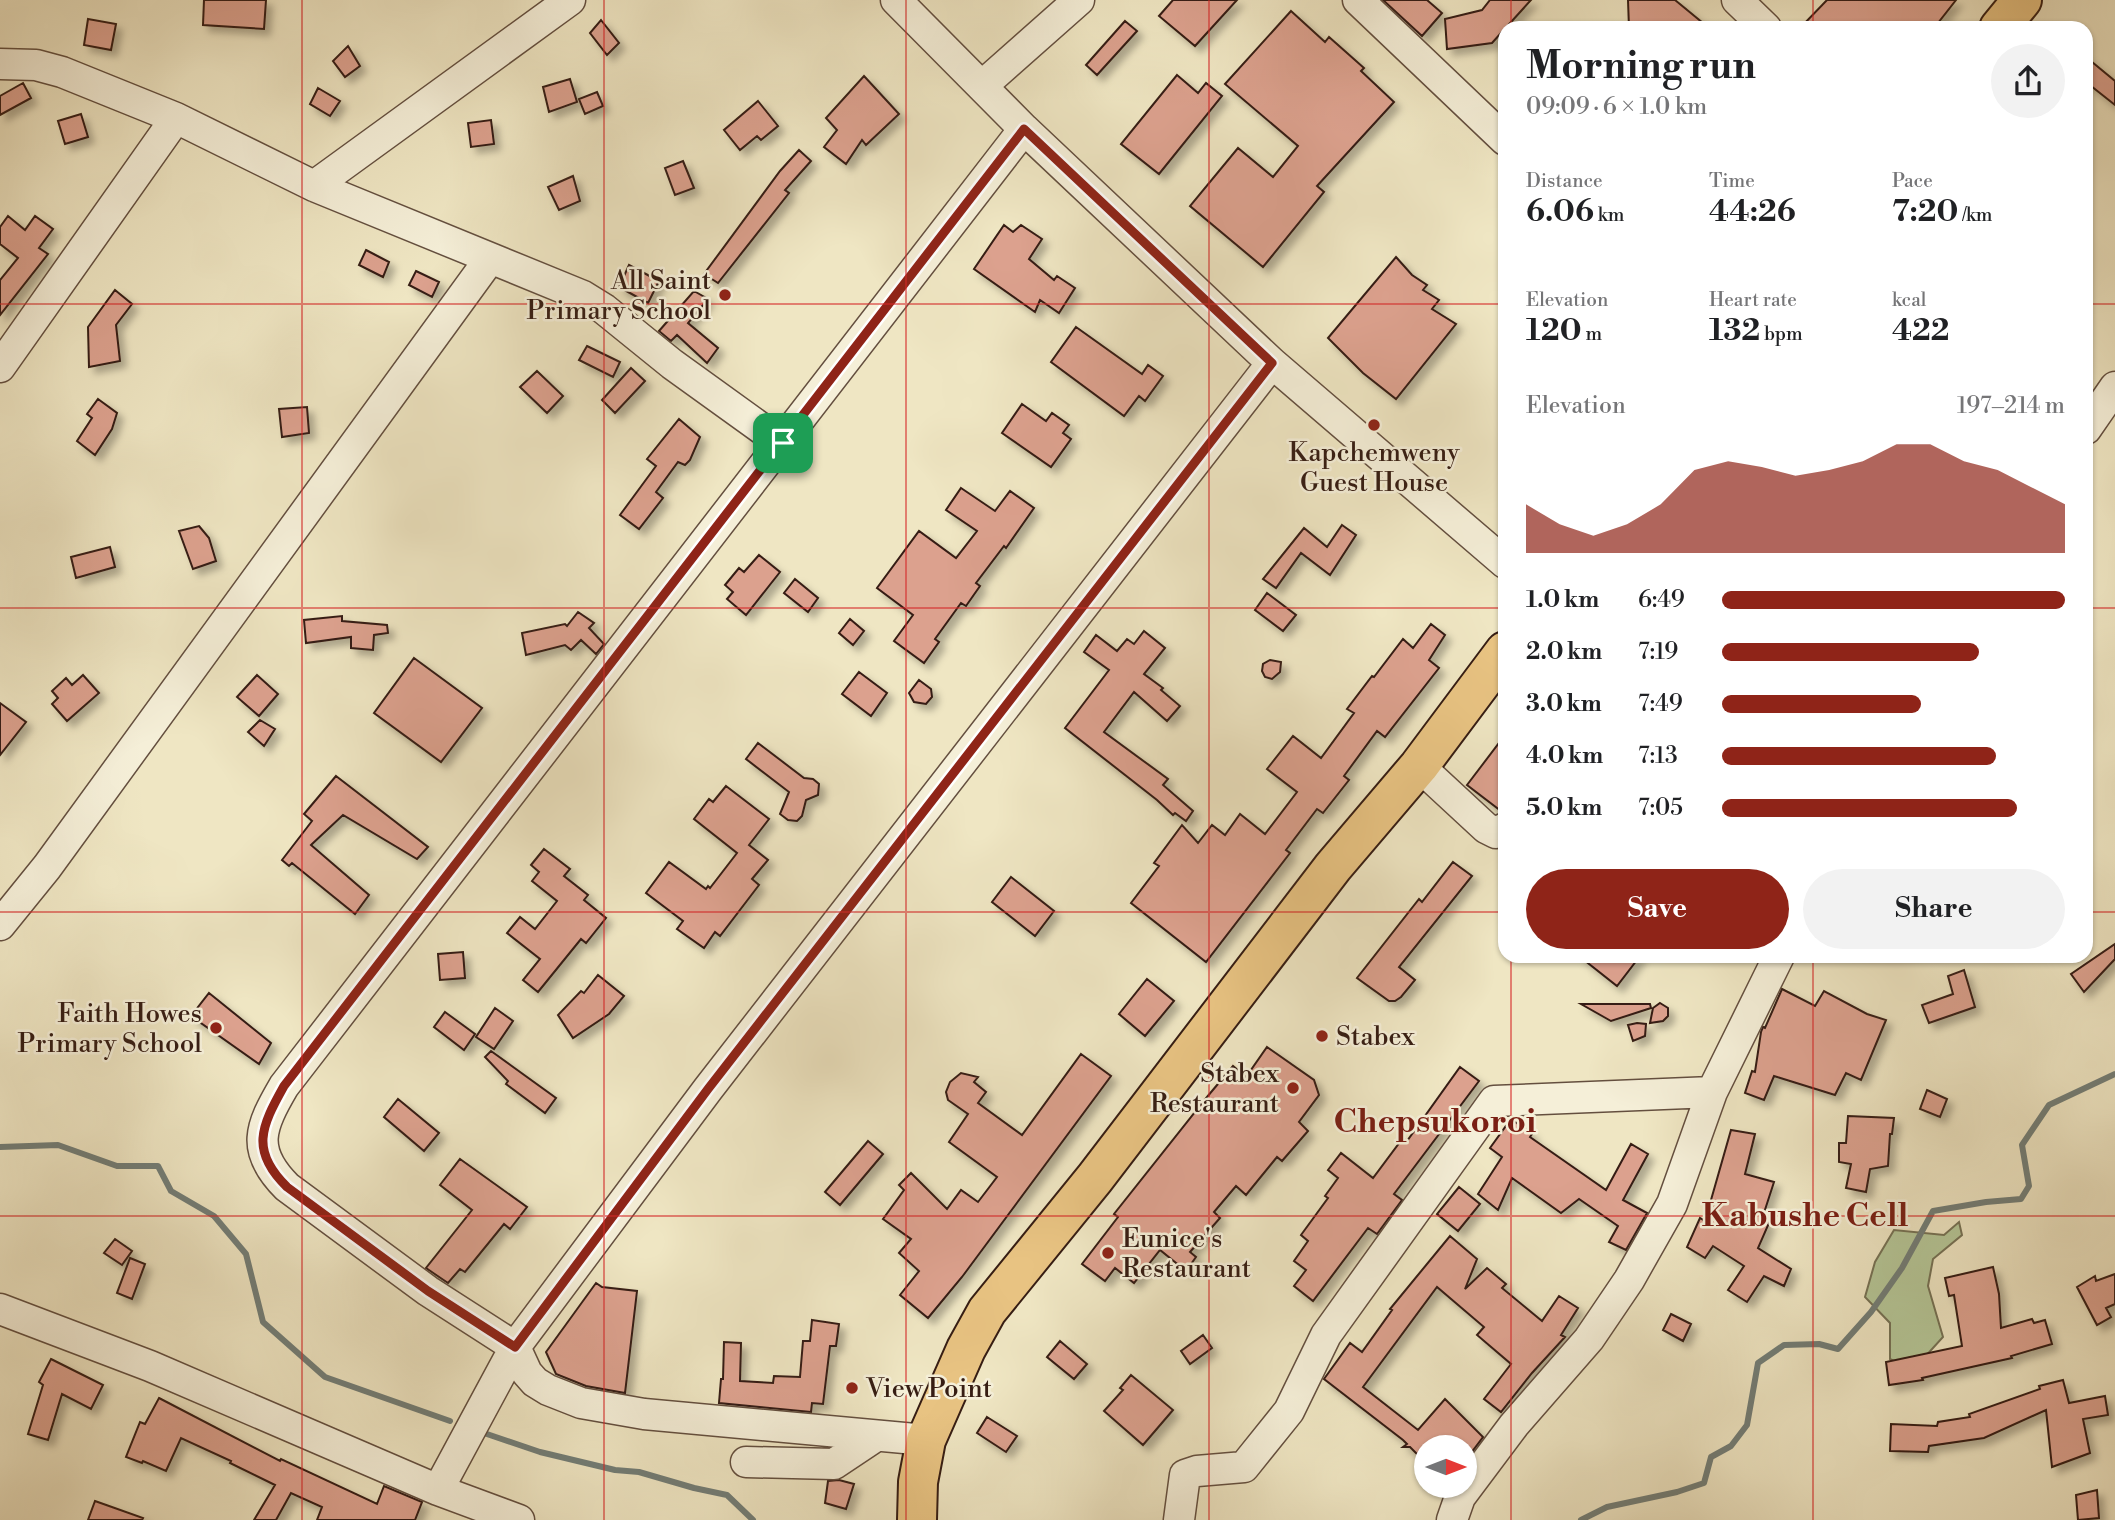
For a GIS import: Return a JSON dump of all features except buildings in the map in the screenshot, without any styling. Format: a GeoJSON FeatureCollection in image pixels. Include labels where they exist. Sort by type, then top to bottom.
{"type":"FeatureCollection","features":[{"type":"Feature","properties":{"kind":"main road"},"geometry":{"type":"LineString","coordinates":[[2005,21],[2022,0]]}},
{"type":"Feature","properties":{"kind":"main road"},"geometry":{"type":"LineString","coordinates":[[917,1520],[918,1482],[926,1440],[965,1349],[987,1311],[1095,1178],[1333,867],[1419,766],[1498,660]]}},
{"type":"Feature","properties":{"kind":"street"},"geometry":{"type":"LineString","coordinates":[[314,186],[570,0]]}},
{"type":"Feature","properties":{"kind":"street"},"geometry":{"type":"LineString","coordinates":[[896,0],[1024,129],[1272,363],[1498,557]]}},
{"type":"Feature","properties":{"kind":"street"},"geometry":{"type":"LineString","coordinates":[[983,86],[1079,0]]}},
{"type":"Feature","properties":{"kind":"street"},"geometry":{"type":"LineString","coordinates":[[1358,0],[1498,133]]}},
{"type":"Feature","properties":{"kind":"street"},"geometry":{"type":"LineString","coordinates":[[1737,0],[1759,21]]}},
{"type":"Feature","properties":{"kind":"street"},"geometry":{"type":"LineString","coordinates":[[0,64],[36,65],[62,72],[176,118],[314,186],[489,260],[583,296],[783,443]]}},
{"type":"Feature","properties":{"kind":"street"},"geometry":{"type":"LineString","coordinates":[[0,367],[176,118]]}},
{"type":"Feature","properties":{"kind":"street"},"geometry":{"type":"LineString","coordinates":[[926,1440],[644,1413],[581,1403],[548,1391],[535,1382],[519,1359],[515,1347],[428,1291],[287,1187],[264,1158],[265,1127],[284,1086],[1024,129]]}},
{"type":"Feature","properties":{"kind":"street"},"geometry":{"type":"LineString","coordinates":[[0,925],[47,867],[489,260]]}},
{"type":"Feature","properties":{"kind":"street"},"geometry":{"type":"LineString","coordinates":[[438,1490],[515,1347],[708,1089],[1272,363]]}},
{"type":"Feature","properties":{"kind":"street"},"geometry":{"type":"LineString","coordinates":[[2093,419],[2115,387]]}},
{"type":"Feature","properties":{"kind":"street"},"geometry":{"type":"LineString","coordinates":[[1419,766],[1486,828],[1498,832]]}},
{"type":"Feature","properties":{"kind":"street"},"geometry":{"type":"LineString","coordinates":[[1452,1520],[1460,1497],[1514,1425],[1589,1339],[1629,1280],[1672,1204],[1712,1092],[1776,963]]}},
{"type":"Feature","properties":{"kind":"street"},"geometry":{"type":"LineString","coordinates":[[1179,1520],[1185,1475],[1197,1471],[1244,1467],[1289,1411],[1326,1335],[1494,1101],[1712,1092]]}},
{"type":"Feature","properties":{"kind":"street"},"geometry":{"type":"LineString","coordinates":[[0,1309],[150,1366],[438,1490],[519,1520]]}},
{"type":"Feature","properties":{"kind":"street"},"geometry":{"type":"LineString","coordinates":[[746,1462],[834,1464],[876,1436]]}},
{"type":"Feature","properties":{"kind":"green space"},"geometry":{"type":"Polygon","coordinates":[[[1959,1222],[1962,1235],[1933,1259],[1928,1286],[1943,1337],[1913,1370],[1890,1359],[1890,1323],[1865,1297],[1875,1262],[1894,1230],[1944,1235],[1959,1222]]]}},
{"type":"Feature","properties":{"kind":"waterway"},"geometry":{"type":"LineString","coordinates":[[1581,1520],[1607,1507],[1677,1492],[1704,1483],[1711,1457],[1731,1446],[1747,1425],[1758,1363],[1784,1345],[1819,1344],[1838,1349],[1871,1312],[1902,1268],[1933,1211],[2021,1199],[2029,1186],[2022,1145],[2049,1105],[2115,1074]]}},
{"type":"Feature","properties":{"kind":"waterway"},"geometry":{"type":"LineString","coordinates":[[0,1147],[58,1145],[117,1166],[158,1166],[171,1191],[214,1216],[246,1254],[263,1322],[325,1377],[450,1421]]}},
{"type":"Feature","properties":{"kind":"waterway"},"geometry":{"type":"LineString","coordinates":[[481,1432],[540,1452],[615,1470],[639,1472],[727,1495],[753,1520]]}},
{"type":"Feature","properties":{"kind":"place","name":"All Saint Primary School"},"geometry":{"type":"Point","coordinates":[725,295]}},
{"type":"Feature","properties":{"kind":"place","name":"Kapchemweny Guest House"},"geometry":{"type":"Point","coordinates":[1374,425]}},
{"type":"Feature","properties":{"kind":"place","name":"Faith Howes Primary School"},"geometry":{"type":"Point","coordinates":[216,1028]}},
{"type":"Feature","properties":{"kind":"place","name":"Stabex"},"geometry":{"type":"Point","coordinates":[1322,1036]}},
{"type":"Feature","properties":{"kind":"place","name":"Stabex Restaurant"},"geometry":{"type":"Point","coordinates":[1293,1088]}},
{"type":"Feature","properties":{"kind":"place","name":"Eunice's Restaurant"},"geometry":{"type":"Point","coordinates":[1108,1253]}},
{"type":"Feature","properties":{"kind":"place","name":"View Point"},"geometry":{"type":"Point","coordinates":[852,1388]}},
{"type":"Feature","properties":{"kind":"district","name":"Chepsukoroi"},"geometry":{"type":"Point","coordinates":[1435,1120]}},
{"type":"Feature","properties":{"kind":"district","name":"Kabushe Cell"},"geometry":{"type":"Point","coordinates":[1805,1214]}},
{"type":"Feature","properties":{"kind":"route"},"geometry":{"type":"LineString","coordinates":[[1024,129],[1272,363],[708,1089],[515,1347],[428,1291],[287,1187],[264,1158],[265,1127],[284,1086],[783,443],[1024,129]]}}]}
